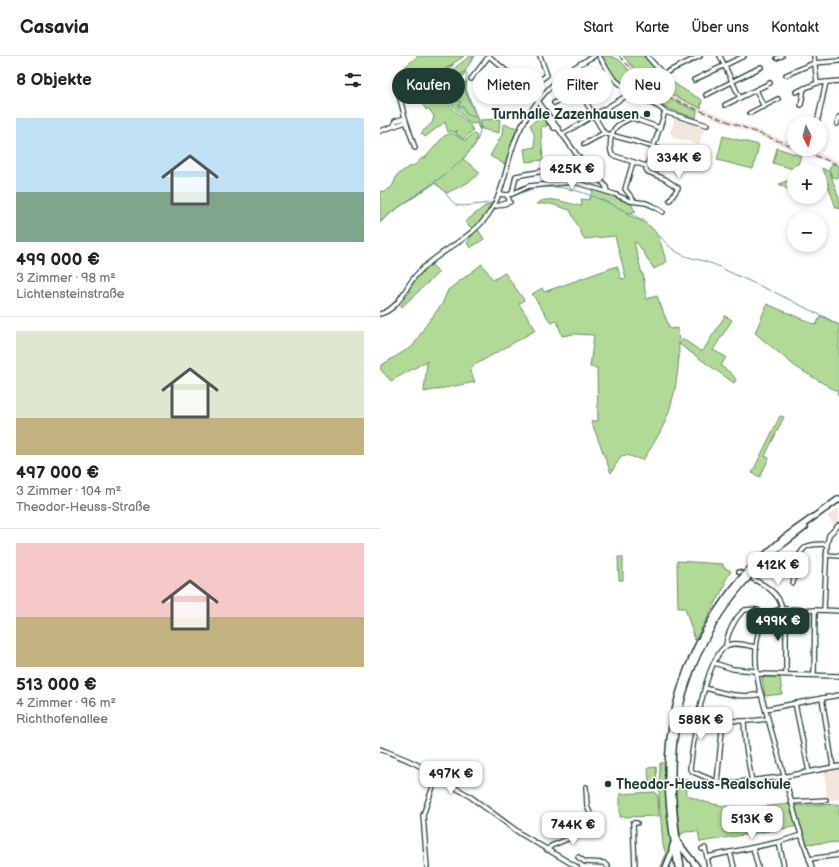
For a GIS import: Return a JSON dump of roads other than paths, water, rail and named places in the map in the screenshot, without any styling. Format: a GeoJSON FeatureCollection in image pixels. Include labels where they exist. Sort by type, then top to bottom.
{"type":"FeatureCollection","features":[{"type":"Feature","properties":{"kind":"highway"},"geometry":{"type":"LineString","coordinates":[[678,867],[672,773],[675,735],[689,674],[705,638],[726,604],[742,581],[764,555],[789,534],[839,499]]}},
{"type":"Feature","properties":{"kind":"highway"},"geometry":{"type":"LineString","coordinates":[[750,572],[787,540],[839,503]]}},
{"type":"Feature","properties":{"kind":"highway"},"geometry":{"type":"LineString","coordinates":[[666,867],[676,842]]}},
{"type":"Feature","properties":{"kind":"highway"},"geometry":{"type":"LineString","coordinates":[[676,842],[681,867]]}},
{"type":"Feature","properties":{"kind":"highway"},"geometry":{"type":"LineString","coordinates":[[676,842],[697,867]]}},
{"type":"Feature","properties":{"kind":"street"},"geometry":{"type":"LineString","coordinates":[[471,79],[489,56],[503,68]]}},
{"type":"Feature","properties":{"kind":"street"},"geometry":{"type":"LineString","coordinates":[[540,56],[547,75],[544,77]]}},
{"type":"Feature","properties":{"kind":"street"},"geometry":{"type":"LineString","coordinates":[[573,68],[594,56]]}},
{"type":"Feature","properties":{"kind":"street"},"geometry":{"type":"LineString","coordinates":[[599,56],[606,68]]}},
{"type":"Feature","properties":{"kind":"street"},"geometry":{"type":"LineString","coordinates":[[648,57],[653,56]]}},
{"type":"Feature","properties":{"kind":"street"},"geometry":{"type":"LineString","coordinates":[[648,57],[663,74],[700,56]]}},
{"type":"Feature","properties":{"kind":"street"},"geometry":{"type":"LineString","coordinates":[[720,56],[740,98]]}},
{"type":"Feature","properties":{"kind":"street"},"geometry":{"type":"LineString","coordinates":[[694,80],[744,56]]}},
{"type":"Feature","properties":{"kind":"street"},"geometry":{"type":"LineString","coordinates":[[777,58],[782,56]]}},
{"type":"Feature","properties":{"kind":"street"},"geometry":{"type":"LineString","coordinates":[[814,56],[817,83]]}},
{"type":"Feature","properties":{"kind":"street"},"geometry":{"type":"LineString","coordinates":[[786,75],[814,63],[839,60]]}},
{"type":"Feature","properties":{"kind":"street"},"geometry":{"type":"LineString","coordinates":[[706,95],[761,67]]}},
{"type":"Feature","properties":{"kind":"street"},"geometry":{"type":"LineString","coordinates":[[612,76],[620,85]]}},
{"type":"Feature","properties":{"kind":"street"},"geometry":{"type":"LineString","coordinates":[[796,92],[817,83],[839,81]]}},
{"type":"Feature","properties":{"kind":"street"},"geometry":{"type":"LineString","coordinates":[[819,116],[826,82]]}},
{"type":"Feature","properties":{"kind":"street"},"geometry":{"type":"LineString","coordinates":[[725,105],[770,83]]}},
{"type":"Feature","properties":{"kind":"street"},"geometry":{"type":"LineString","coordinates":[[544,95],[552,85]]}},
{"type":"Feature","properties":{"kind":"street"},"geometry":{"type":"LineString","coordinates":[[801,105],[804,88]]}},
{"type":"Feature","properties":{"kind":"street"},"geometry":{"type":"LineString","coordinates":[[756,90],[764,107]]}},
{"type":"Feature","properties":{"kind":"street"},"geometry":{"type":"LineString","coordinates":[[750,113],[778,99]]}},
{"type":"Feature","properties":{"kind":"street"},"geometry":{"type":"LineString","coordinates":[[563,134],[620,100]]}},
{"type":"Feature","properties":{"kind":"street"},"geometry":{"type":"LineString","coordinates":[[402,104],[415,148]]}},
{"type":"Feature","properties":{"kind":"street"},"geometry":{"type":"LineString","coordinates":[[380,314],[393,308],[416,275],[426,265],[472,232],[490,214],[498,194],[515,139],[525,120],[537,104]]}},
{"type":"Feature","properties":{"kind":"street"},"geometry":{"type":"LineString","coordinates":[[541,104],[588,170],[604,184],[607,192]]}},
{"type":"Feature","properties":{"kind":"street"},"geometry":{"type":"LineString","coordinates":[[588,104],[604,133]]}},
{"type":"Feature","properties":{"kind":"street"},"geometry":{"type":"LineString","coordinates":[[653,104],[665,112],[706,125]]}},
{"type":"Feature","properties":{"kind":"street"},"geometry":{"type":"LineString","coordinates":[[534,115],[534,112],[538,112],[546,118],[554,128],[558,128]]}},
{"type":"Feature","properties":{"kind":"street"},"geometry":{"type":"LineString","coordinates":[[665,112],[654,147],[646,166],[648,172],[665,179],[678,188],[670,200]]}},
{"type":"Feature","properties":{"kind":"street"},"geometry":{"type":"LineString","coordinates":[[837,124],[839,117]]}},
{"type":"Feature","properties":{"kind":"street"},"geometry":{"type":"LineString","coordinates":[[646,166],[612,155],[612,135],[616,127],[632,118],[660,128]]}},
{"type":"Feature","properties":{"kind":"street"},"geometry":{"type":"LineString","coordinates":[[380,131],[394,126],[395,121],[406,120]]}},
{"type":"Feature","properties":{"kind":"street"},"geometry":{"type":"LineString","coordinates":[[584,144],[604,133],[654,147],[683,158],[686,155],[699,159]]}},
{"type":"Feature","properties":{"kind":"street"},"geometry":{"type":"LineString","coordinates":[[633,162],[625,189],[634,201]]}},
{"type":"Feature","properties":{"kind":"street"},"geometry":{"type":"LineString","coordinates":[[512,194],[516,176],[560,168],[588,170]]}},
{"type":"Feature","properties":{"kind":"street"},"geometry":{"type":"LineString","coordinates":[[498,194],[512,194],[530,186],[574,182],[653,206],[663,212]]}},
{"type":"Feature","properties":{"kind":"street"},"geometry":{"type":"LineString","coordinates":[[494,206],[510,202],[507,195]]}},
{"type":"Feature","properties":{"kind":"street"},"geometry":{"type":"LineString","coordinates":[[824,610],[827,544],[829,535],[839,525]]}},
{"type":"Feature","properties":{"kind":"street"},"geometry":{"type":"LineString","coordinates":[[793,583],[800,554],[804,549],[809,546],[827,544]]}},
{"type":"Feature","properties":{"kind":"street"},"geometry":{"type":"LineString","coordinates":[[826,555],[839,556]]}},
{"type":"Feature","properties":{"kind":"street"},"geometry":{"type":"LineString","coordinates":[[739,572],[768,588],[777,596],[784,609],[786,674]]}},
{"type":"Feature","properties":{"kind":"street"},"geometry":{"type":"LineString","coordinates":[[812,867],[791,802],[761,694],[756,673],[756,647],[760,630],[766,618],[773,612],[784,609],[839,611]]}},
{"type":"Feature","properties":{"kind":"street"},"geometry":{"type":"LineString","coordinates":[[766,618],[758,610],[745,610],[737,619],[728,634],[726,646],[719,653],[705,688],[698,714],[690,769],[692,772],[717,782],[729,784],[784,777],[839,766]]}},
{"type":"Feature","properties":{"kind":"street"},"geometry":{"type":"LineString","coordinates":[[814,675],[815,610]]}},
{"type":"Feature","properties":{"kind":"street"},"geometry":{"type":"LineString","coordinates":[[726,646],[741,644],[756,647]]}},
{"type":"Feature","properties":{"kind":"street"},"geometry":{"type":"LineString","coordinates":[[714,663],[733,669],[756,673],[839,676]]}},
{"type":"Feature","properties":{"kind":"street"},"geometry":{"type":"LineString","coordinates":[[705,688],[735,696],[756,696],[761,694]]}},
{"type":"Feature","properties":{"kind":"street"},"geometry":{"type":"LineString","coordinates":[[766,709],[839,696]]}},
{"type":"Feature","properties":{"kind":"street"},"geometry":{"type":"LineString","coordinates":[[822,698],[833,768]]}},
{"type":"Feature","properties":{"kind":"street"},"geometry":{"type":"LineString","coordinates":[[795,704],[809,772]]}},
{"type":"Feature","properties":{"kind":"street"},"geometry":{"type":"LineString","coordinates":[[698,714],[723,720],[744,722],[768,719]]}},
{"type":"Feature","properties":{"kind":"street"},"geometry":{"type":"LineString","coordinates":[[717,782],[723,720]]}},
{"type":"Feature","properties":{"kind":"street"},"geometry":{"type":"LineString","coordinates":[[744,722],[746,748],[752,782]]}},
{"type":"Feature","properties":{"kind":"street"},"geometry":{"type":"LineString","coordinates":[[380,750],[431,773],[437,780],[443,781],[468,795],[521,834],[578,867]]}},
{"type":"Feature","properties":{"kind":"street"},"geometry":{"type":"LineString","coordinates":[[427,867],[423,815],[434,784],[437,780]]}},
{"type":"Feature","properties":{"kind":"street"},"geometry":{"type":"LineString","coordinates":[[547,850],[551,846],[594,828],[594,822],[587,806],[586,787]]}},
{"type":"Feature","properties":{"kind":"street"},"geometry":{"type":"LineString","coordinates":[[791,802],[826,800]]}},
{"type":"Feature","properties":{"kind":"street"},"geometry":{"type":"LineString","coordinates":[[635,867],[633,823],[637,823]]}},
{"type":"Feature","properties":{"kind":"street"},"geometry":{"type":"LineString","coordinates":[[707,857],[779,842],[801,835]]}},
{"type":"Feature","properties":{"kind":"street"},"geometry":{"type":"LineString","coordinates":[[779,842],[784,867]]}},
{"type":"Feature","properties":{"kind":"street"},"geometry":{"type":"LineString","coordinates":[[702,849],[705,848],[709,867]]}},
{"type":"Feature","properties":{"kind":"street"},"geometry":{"type":"LineString","coordinates":[[753,848],[758,867]]}},
{"type":"Feature","properties":{"kind":"street"},"geometry":{"type":"LineString","coordinates":[[730,852],[734,867]]}},
{"type":"Feature","properties":{"kind":"street"},"geometry":{"type":"LineString","coordinates":[[809,859],[839,855]]}},
{"type":"Feature","properties":{"kind":"street"},"geometry":{"type":"LineString","coordinates":[[578,857],[585,862],[604,863],[608,867]]}},
{"type":"Feature","properties":{"kind":"waterway"},"geometry":{"type":"LineString","coordinates":[[471,62],[475,56]]}},
{"type":"Feature","properties":{"kind":"waterway"},"geometry":{"type":"LineString","coordinates":[[466,71],[456,79],[455,88],[458,92],[454,92],[455,100],[461,102],[458,106],[464,107],[467,115],[475,117]]}},
{"type":"Feature","properties":{"kind":"waterway"},"geometry":{"type":"LineString","coordinates":[[380,223],[390,213],[453,168],[466,156],[476,143],[480,126],[466,93],[465,86],[467,73]]}},
{"type":"Feature","properties":{"kind":"waterway"},"geometry":{"type":"LineString","coordinates":[[434,183],[441,187],[456,205],[463,206],[491,203]]}},
{"type":"Feature","properties":{"kind":"waterway"},"geometry":{"type":"LineString","coordinates":[[510,197],[542,187],[569,189],[595,197],[645,221]]}},
{"type":"Feature","properties":{"kind":"waterway"},"geometry":{"type":"LineString","coordinates":[[660,236],[667,244],[681,254],[720,267]]}},
{"type":"Feature","properties":{"kind":"waterway"},"geometry":{"type":"LineString","coordinates":[[723,269],[771,291]]}},
{"type":"Feature","properties":{"kind":"waterway"},"geometry":{"type":"LineString","coordinates":[[774,292],[820,315]]}},
{"type":"Feature","properties":{"kind":"waterway"},"geometry":{"type":"LineString","coordinates":[[822,316],[838,325]]}},
{"type":"Feature","properties":{"kind":"railway"},"geometry":{"type":"LineString","coordinates":[[619,56],[640,77],[669,97],[787,144]]}},
{"type":"Feature","properties":{"kind":"railway"},"geometry":{"type":"LineString","coordinates":[[816,156],[839,165]]}},
{"type":"Feature","properties":{"kind":"place","name":"Turnhalle Zazenhausen"},"geometry":{"type":"Point","coordinates":[647,114]}},
{"type":"Feature","properties":{"kind":"place","name":"Theodor-Heuss-Realschule"},"geometry":{"type":"Point","coordinates":[608,784]}}]}
